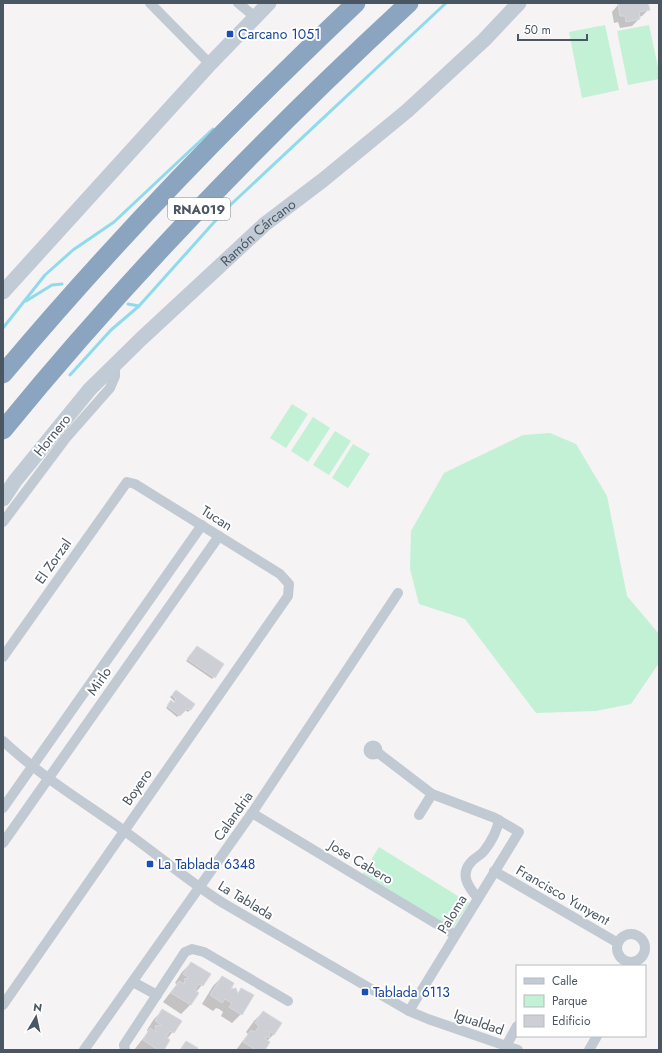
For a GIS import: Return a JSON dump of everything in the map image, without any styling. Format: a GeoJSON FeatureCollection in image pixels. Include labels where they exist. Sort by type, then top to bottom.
{"type":"FeatureCollection","features":[{"type":"Feature","properties":{"kind":"highway","name":"RNA019"},"geometry":{"type":"LineString","coordinates":[[3,374],[104,258],[178,179],[226,129],[356,3]]}},
{"type":"Feature","properties":{"kind":"highway","name":"RNA019"},"geometry":{"type":"LineString","coordinates":[[3,430],[87,332],[213,195],[332,75],[409,3]]}},
{"type":"Feature","properties":{"kind":"main road"},"geometry":{"type":"LineString","coordinates":[[3,292],[210,64],[269,3]]}},
{"type":"Feature","properties":{"kind":"main road","name":"Ramón Cárcano"},"geometry":{"type":"LineString","coordinates":[[3,499],[15,481],[90,389],[242,245],[423,97],[484,40],[519,3]]}},
{"type":"Feature","properties":{"kind":"main road","name":"Ramón Cárcano"},"geometry":{"type":"LineString","coordinates":[[3,493],[15,481]]}},
{"type":"Feature","properties":{"kind":"street"},"geometry":{"type":"LineString","coordinates":[[150,3],[210,64]]}},
{"type":"Feature","properties":{"kind":"street"},"geometry":{"type":"LineString","coordinates":[[238,3],[255,17]]}},
{"type":"Feature","properties":{"kind":"street","name":"Hornero"},"geometry":{"type":"LineString","coordinates":[[3,522],[66,438],[110,388],[115,376],[115,365]]}},
{"type":"Feature","properties":{"kind":"street","name":"Tucan"},"geometry":{"type":"LineString","coordinates":[[127,482],[135,484],[280,574],[289,584]]}},
{"type":"Feature","properties":{"kind":"street","name":"El Zorzal"},"geometry":{"type":"LineString","coordinates":[[3,657],[127,482]]}},
{"type":"Feature","properties":{"kind":"street","name":"Mirlo"},"geometry":{"type":"LineString","coordinates":[[3,808],[31,766],[202,525]]}},
{"type":"Feature","properties":{"kind":"street","name":"Mirlo"},"geometry":{"type":"LineString","coordinates":[[3,843],[47,778],[219,536]]}},
{"type":"Feature","properties":{"kind":"street","name":"Boyero"},"geometry":{"type":"LineString","coordinates":[[3,1005],[288,596],[289,584]]}},
{"type":"Feature","properties":{"kind":"street","name":"Calandria"},"geometry":{"type":"LineString","coordinates":[[84,1050],[252,813],[398,593]]}},
{"type":"Feature","properties":{"kind":"street","name":"La Tablada"},"geometry":{"type":"LineString","coordinates":[[3,741],[31,766],[124,830],[199,888],[409,1011]]}},
{"type":"Feature","properties":{"kind":"street"},"geometry":{"type":"LineString","coordinates":[[377,752],[432,794],[499,820],[497,829],[483,852],[471,862],[467,869],[465,878],[468,887],[478,898]]}},
{"type":"Feature","properties":{"kind":"street"},"geometry":{"type":"LineString","coordinates":[[419,815],[432,794]]}},
{"type":"Feature","properties":{"kind":"street","name":"Jose Cabero"},"geometry":{"type":"LineString","coordinates":[[252,813],[455,935]]}},
{"type":"Feature","properties":{"kind":"street","name":"Paloma"},"geometry":{"type":"LineString","coordinates":[[409,1011],[518,832],[499,820]]}},
{"type":"Feature","properties":{"kind":"street","name":"Francisco Yunyent"},"geometry":{"type":"LineString","coordinates":[[494,871],[618,943]]}},
{"type":"Feature","properties":{"kind":"street"},"geometry":{"type":"LineString","coordinates":[[467,882],[472,882],[484,889]]}},
{"type":"Feature","properties":{"kind":"street"},"geometry":{"type":"LineString","coordinates":[[125,1050],[124,1045],[157,995],[186,952],[192,949],[204,952],[288,1001]]}},
{"type":"Feature","properties":{"kind":"street"},"geometry":{"type":"LineString","coordinates":[[133,982],[157,995]]}},
{"type":"Feature","properties":{"kind":"street","name":"Igualdad"},"geometry":{"type":"LineString","coordinates":[[409,1011],[428,1020],[518,1050]]}},
{"type":"Feature","properties":{"kind":"street"},"geometry":{"type":"LineString","coordinates":[[506,1046],[516,1028]]}},
{"type":"Feature","properties":{"kind":"street"},"geometry":{"type":"LineString","coordinates":[[589,1050],[596,1037]]}},
{"type":"Feature","properties":{"kind":"green space"},"geometry":{"type":"Polygon","coordinates":[[[605,25],[619,90],[582,98],[569,32],[605,25]]]}},
{"type":"Feature","properties":{"kind":"green space"},"geometry":{"type":"Polygon","coordinates":[[[649,25],[659,72],[659,79],[628,85],[617,31],[649,25]]]}},
{"type":"Feature","properties":{"kind":"green space"},"geometry":{"type":"Polygon","coordinates":[[[292,404],[308,414],[286,448],[270,438],[292,404]]]}},
{"type":"Feature","properties":{"kind":"green space"},"geometry":{"type":"Polygon","coordinates":[[[313,417],[330,428],[308,462],[291,451],[313,417]]]}},
{"type":"Feature","properties":{"kind":"green space"},"geometry":{"type":"Polygon","coordinates":[[[335,431],[351,441],[329,475],[313,465],[335,431]]]}},
{"type":"Feature","properties":{"kind":"green space"},"geometry":{"type":"Polygon","coordinates":[[[550,433],[576,444],[607,496],[627,596],[659,634],[659,663],[631,704],[596,711],[536,713],[465,619],[419,604],[410,569],[411,531],[444,473],[523,435],[550,433]]]}},
{"type":"Feature","properties":{"kind":"green space"},"geometry":{"type":"Polygon","coordinates":[[[353,444],[370,454],[348,488],[332,478],[353,444]]]}},
{"type":"Feature","properties":{"kind":"green space"},"geometry":{"type":"Polygon","coordinates":[[[379,847],[469,903],[452,930],[362,875],[379,847]]]}},
{"type":"Feature","properties":{"kind":"building"},"geometry":{"type":"Polygon","coordinates":[[[648,3],[650,10],[639,12],[640,19],[626,22],[625,16],[620,16],[618,4],[648,3]]]}},
{"type":"Feature","properties":{"kind":"building"},"geometry":{"type":"Polygon","coordinates":[[[197,646],[224,664],[215,678],[187,659],[197,646]]]}},
{"type":"Feature","properties":{"kind":"building"},"geometry":{"type":"Polygon","coordinates":[[[176,690],[195,704],[191,710],[187,709],[180,716],[167,706],[171,700],[174,703],[176,699],[172,695],[176,690]]]}},
{"type":"Feature","properties":{"kind":"building"},"geometry":{"type":"Polygon","coordinates":[[[191,962],[211,974],[203,986],[199,984],[195,990],[199,993],[191,1005],[171,993],[179,981],[185,984],[184,979],[189,978],[183,974],[191,962]]]}},
{"type":"Feature","properties":{"kind":"building"},"geometry":{"type":"Polygon","coordinates":[[[222,976],[234,983],[231,989],[236,988],[238,994],[241,988],[254,995],[242,1015],[229,1007],[232,1003],[225,999],[222,1003],[210,995],[222,976]]]}},
{"type":"Feature","properties":{"kind":"building"},"geometry":{"type":"Polygon","coordinates":[[[162,1009],[182,1021],[174,1033],[170,1031],[166,1037],[170,1040],[164,1050],[158,1050],[143,1040],[150,1028],[156,1032],[155,1026],[161,1025],[155,1021],[162,1009]]]}},
{"type":"Feature","properties":{"kind":"building"},"geometry":{"type":"Polygon","coordinates":[[[263,1011],[282,1023],[274,1035],[269,1031],[270,1037],[264,1038],[270,1042],[265,1050],[256,1050],[243,1042],[251,1030],[255,1032],[259,1026],[255,1023],[263,1011]]]}},
{"type":"Feature","properties":{"kind":"building"},"geometry":{"type":"Polygon","coordinates":[[[186,1041],[198,1048],[197,1050],[180,1050],[186,1041]]]}},
{"type":"Feature","properties":{"kind":"waterway"},"geometry":{"type":"LineString","coordinates":[[70,375],[111,330],[139,306],[225,210],[446,3]]}},
{"type":"Feature","properties":{"kind":"waterway"},"geometry":{"type":"LineString","coordinates":[[3,328],[45,275],[73,250],[114,222],[213,129]]}},
{"type":"Feature","properties":{"kind":"waterway"},"geometry":{"type":"LineString","coordinates":[[26,301],[52,285],[62,284]]}},
{"type":"Feature","properties":{"kind":"waterway"},"geometry":{"type":"LineString","coordinates":[[128,304],[139,306]]}},
{"type":"Feature","properties":{"kind":"place","name":"Carcano 1051"},"geometry":{"type":"Point","coordinates":[230,34]}},
{"type":"Feature","properties":{"kind":"place","name":"La Tablada 6348"},"geometry":{"type":"Point","coordinates":[150,864]}},
{"type":"Feature","properties":{"kind":"place","name":"Tablada 6113"},"geometry":{"type":"Point","coordinates":[365,992]}}]}
